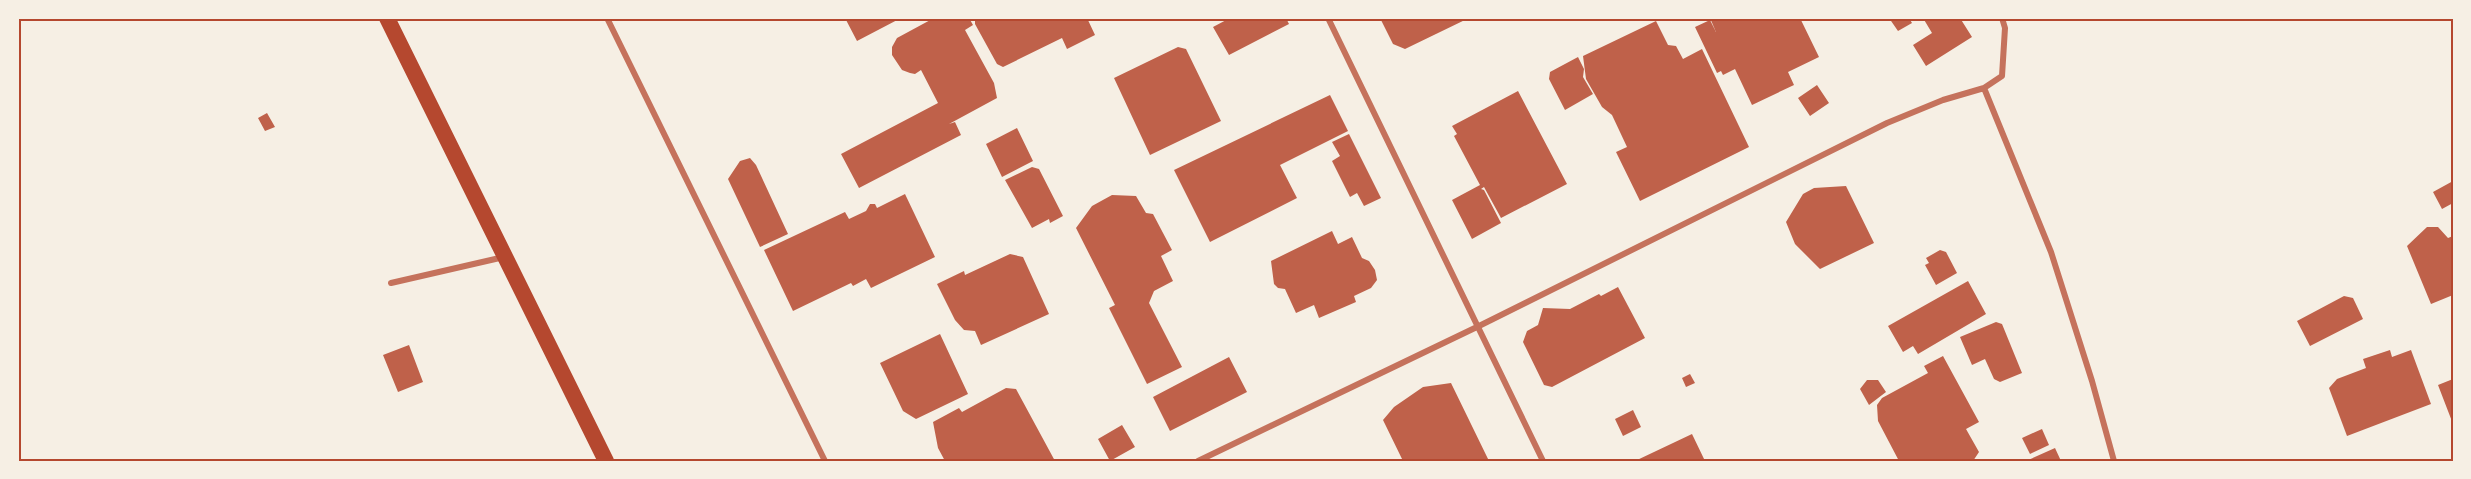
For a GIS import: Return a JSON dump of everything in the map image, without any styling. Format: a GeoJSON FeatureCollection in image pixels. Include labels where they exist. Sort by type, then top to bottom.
{"type":"FeatureCollection","features":[{"type":"Feature","properties":{"kind":"highway"},"geometry":{"type":"LineString","coordinates":[[387,18],[606,461]]}},
{"type":"Feature","properties":{"kind":"street"},"geometry":{"type":"LineString","coordinates":[[607,18],[825,461]]}},
{"type":"Feature","properties":{"kind":"street"},"geometry":{"type":"LineString","coordinates":[[1328,18],[1543,461]]}},
{"type":"Feature","properties":{"kind":"street"},"geometry":{"type":"LineString","coordinates":[[1198,461],[1479,326],[1887,123],[1944,100],[1984,88],[2002,76],[2005,28],[2002,18]]}},
{"type":"Feature","properties":{"kind":"street"},"geometry":{"type":"LineString","coordinates":[[1984,88],[2051,252],[2092,381],[2114,461]]}},
{"type":"Feature","properties":{"kind":"street"},"geometry":{"type":"LineString","coordinates":[[390,283],[505,257]]}},
{"type":"Feature","properties":{"kind":"building"},"geometry":{"type":"Polygon","coordinates":[[[845,18],[901,18],[857,41],[845,18]]]}},
{"type":"Feature","properties":{"kind":"building"},"geometry":{"type":"Polygon","coordinates":[[[934,18],[969,18],[973,25],[965,30],[994,83],[997,98],[949,124],[955,122],[961,135],[859,188],[841,154],[938,103],[921,70],[915,74],[902,70],[892,55],[892,47],[897,38],[934,18]]]}},
{"type":"Feature","properties":{"kind":"building"},"geometry":{"type":"Polygon","coordinates":[[[975,18],[1087,18],[1095,35],[1067,49],[1062,38],[1003,67],[997,64],[975,24],[975,18]]]}},
{"type":"Feature","properties":{"kind":"building"},"geometry":{"type":"Polygon","coordinates":[[[1230,18],[1286,18],[1289,24],[1229,55],[1213,27],[1230,18]]]}},
{"type":"Feature","properties":{"kind":"building"},"geometry":{"type":"Polygon","coordinates":[[[1380,18],[1469,18],[1405,49],[1393,44],[1380,18]]]}},
{"type":"Feature","properties":{"kind":"building"},"geometry":{"type":"Polygon","coordinates":[[[1710,18],[1800,18],[1819,57],[1788,72],[1794,85],[1752,105],[1735,69],[1723,75],[1721,71],[1717,73],[1695,27],[1710,20],[1716,32],[1710,18]]]}},
{"type":"Feature","properties":{"kind":"building"},"geometry":{"type":"Polygon","coordinates":[[[1889,18],[1909,18],[1912,23],[1898,31],[1889,18]]]}},
{"type":"Feature","properties":{"kind":"building"},"geometry":{"type":"Polygon","coordinates":[[[1923,18],[1960,18],[1972,37],[1926,66],[1913,45],[1932,33],[1923,18]]]}},
{"type":"Feature","properties":{"kind":"building"},"geometry":{"type":"Polygon","coordinates":[[[1656,21],[1668,45],[1676,46],[1683,59],[1702,49],[1749,147],[1640,201],[1616,152],[1627,147],[1612,115],[1602,107],[1586,79],[1583,56],[1656,21]]]}},
{"type":"Feature","properties":{"kind":"building"},"geometry":{"type":"Polygon","coordinates":[[[1178,47],[1186,49],[1221,121],[1150,155],[1114,78],[1178,47]]]}},
{"type":"Feature","properties":{"kind":"building"},"geometry":{"type":"Polygon","coordinates":[[[1578,57],[1584,69],[1583,77],[1593,94],[1565,110],[1549,79],[1550,72],[1578,57]]]}},
{"type":"Feature","properties":{"kind":"building"},"geometry":{"type":"Polygon","coordinates":[[[1817,85],[1829,103],[1810,116],[1798,98],[1817,85]]]}},
{"type":"Feature","properties":{"kind":"building"},"geometry":{"type":"Polygon","coordinates":[[[1518,91],[1567,184],[1501,218],[1484,187],[1481,189],[1484,190],[1501,223],[1472,239],[1452,200],[1480,185],[1454,136],[1457,134],[1452,126],[1518,91]]]}},
{"type":"Feature","properties":{"kind":"building"},"geometry":{"type":"Polygon","coordinates":[[[1330,95],[1348,131],[1280,165],[1297,198],[1210,242],[1174,170],[1330,95]]]}},
{"type":"Feature","properties":{"kind":"building"},"geometry":{"type":"Polygon","coordinates":[[[267,113],[275,127],[265,131],[258,118],[267,113]]]}},
{"type":"Feature","properties":{"kind":"building"},"geometry":{"type":"Polygon","coordinates":[[[1017,128],[1033,161],[1002,177],[986,144],[1017,128]]]}},
{"type":"Feature","properties":{"kind":"building"},"geometry":{"type":"Polygon","coordinates":[[[1349,134],[1381,198],[1364,206],[1357,193],[1350,197],[1332,161],[1340,156],[1332,142],[1349,134]]]}},
{"type":"Feature","properties":{"kind":"building"},"geometry":{"type":"Polygon","coordinates":[[[750,158],[756,165],[788,234],[760,247],[728,179],[740,161],[750,158]]]}},
{"type":"Feature","properties":{"kind":"building"},"geometry":{"type":"Polygon","coordinates":[[[1032,167],[1039,169],[1063,216],[1050,223],[1049,219],[1032,228],[1005,180],[1032,167]]]}},
{"type":"Feature","properties":{"kind":"building"},"geometry":{"type":"Polygon","coordinates":[[[2453,181],[2453,203],[2442,209],[2433,192],[2453,181]]]}},
{"type":"Feature","properties":{"kind":"building"},"geometry":{"type":"Polygon","coordinates":[[[1846,186],[1874,243],[1820,269],[1795,244],[1786,222],[1803,194],[1814,188],[1846,186]]]}},
{"type":"Feature","properties":{"kind":"building"},"geometry":{"type":"Polygon","coordinates":[[[905,194],[935,257],[871,288],[866,279],[853,286],[851,283],[793,311],[764,250],[845,212],[849,219],[866,211],[870,204],[875,204],[877,208],[905,194]]]}},
{"type":"Feature","properties":{"kind":"building"},"geometry":{"type":"Polygon","coordinates":[[[1112,195],[1136,196],[1146,213],[1153,214],[1172,250],[1161,256],[1173,281],[1154,291],[1149,303],[1182,367],[1147,384],[1109,308],[1115,305],[1076,228],[1092,206],[1112,195]]]}},
{"type":"Feature","properties":{"kind":"building"},"geometry":{"type":"Polygon","coordinates":[[[2427,227],[2438,227],[2448,238],[2453,236],[2453,295],[2431,304],[2407,246],[2427,227]]]}},
{"type":"Feature","properties":{"kind":"building"},"geometry":{"type":"Polygon","coordinates":[[[1332,231],[1338,244],[1352,237],[1362,258],[1369,261],[1375,270],[1377,280],[1371,288],[1354,296],[1356,302],[1319,318],[1314,305],[1296,313],[1285,289],[1278,288],[1274,284],[1271,261],[1332,231]]]}},
{"type":"Feature","properties":{"kind":"building"},"geometry":{"type":"Polygon","coordinates":[[[1940,250],[1946,252],[1957,273],[1936,285],[1925,265],[1929,263],[1926,258],[1940,250]]]}},
{"type":"Feature","properties":{"kind":"building"},"geometry":{"type":"Polygon","coordinates":[[[1010,254],[1023,257],[1049,314],[981,345],[975,331],[964,330],[955,320],[937,284],[964,271],[965,275],[1010,254]]]}},
{"type":"Feature","properties":{"kind":"building"},"geometry":{"type":"Polygon","coordinates":[[[1968,281],[1986,314],[1918,354],[1913,346],[1903,352],[1888,326],[1968,281]]]}},
{"type":"Feature","properties":{"kind":"building"},"geometry":{"type":"Polygon","coordinates":[[[1618,287],[1645,338],[1552,387],[1544,385],[1523,342],[1527,331],[1538,325],[1543,308],[1570,309],[1618,287]]]}},
{"type":"Feature","properties":{"kind":"building"},"geometry":{"type":"Polygon","coordinates":[[[2344,296],[2353,298],[2363,319],[2310,346],[2297,321],[2344,296]]]}},
{"type":"Feature","properties":{"kind":"building"},"geometry":{"type":"Polygon","coordinates":[[[1996,322],[2002,324],[2022,373],[2000,382],[1994,379],[1985,359],[1972,365],[1960,337],[1996,322]]]}},
{"type":"Feature","properties":{"kind":"building"},"geometry":{"type":"Polygon","coordinates":[[[940,334],[968,394],[916,419],[903,411],[880,363],[940,334]]]}},
{"type":"Feature","properties":{"kind":"building"},"geometry":{"type":"Polygon","coordinates":[[[409,345],[423,382],[398,392],[383,355],[409,345]]]}},
{"type":"Feature","properties":{"kind":"building"},"geometry":{"type":"Polygon","coordinates":[[[2390,350],[2392,357],[2411,350],[2431,404],[2347,436],[2329,388],[2337,379],[2366,368],[2363,359],[2390,350]]]}},
{"type":"Feature","properties":{"kind":"building"},"geometry":{"type":"Polygon","coordinates":[[[1943,356],[1979,422],[1966,429],[1979,452],[1973,461],[1899,461],[1878,421],[1877,405],[1882,398],[1928,373],[1924,366],[1943,356]]]}},
{"type":"Feature","properties":{"kind":"building"},"geometry":{"type":"Polygon","coordinates":[[[1229,357],[1247,392],[1170,431],[1153,397],[1229,357]]]}},
{"type":"Feature","properties":{"kind":"building"},"geometry":{"type":"Polygon","coordinates":[[[1690,374],[1695,383],[1686,387],[1682,378],[1690,374]]]}},
{"type":"Feature","properties":{"kind":"building"},"geometry":{"type":"Polygon","coordinates":[[[2453,379],[2453,424],[2438,385],[2453,379]]]}},
{"type":"Feature","properties":{"kind":"building"},"geometry":{"type":"Polygon","coordinates":[[[1867,380],[1878,380],[1886,392],[1869,405],[1860,389],[1867,380]]]}},
{"type":"Feature","properties":{"kind":"building"},"geometry":{"type":"Polygon","coordinates":[[[1451,383],[1489,461],[1403,461],[1383,420],[1394,407],[1423,387],[1451,383]]]}},
{"type":"Feature","properties":{"kind":"building"},"geometry":{"type":"Polygon","coordinates":[[[1006,388],[1016,389],[1055,461],[945,461],[938,448],[933,422],[959,408],[962,412],[1006,388]]]}},
{"type":"Feature","properties":{"kind":"building"},"geometry":{"type":"Polygon","coordinates":[[[1633,410],[1641,427],[1623,436],[1615,419],[1633,410]]]}},
{"type":"Feature","properties":{"kind":"building"},"geometry":{"type":"Polygon","coordinates":[[[1122,425],[1135,447],[1110,461],[1098,439],[1122,425]]]}},
{"type":"Feature","properties":{"kind":"building"},"geometry":{"type":"Polygon","coordinates":[[[2042,429],[2049,445],[2030,454],[2022,438],[2042,429]]]}},
{"type":"Feature","properties":{"kind":"building"},"geometry":{"type":"Polygon","coordinates":[[[1692,434],[1705,461],[1635,461],[1692,434]]]}},
{"type":"Feature","properties":{"kind":"building"},"geometry":{"type":"Polygon","coordinates":[[[2055,448],[2061,461],[2026,461],[2055,448]]]}}]}
